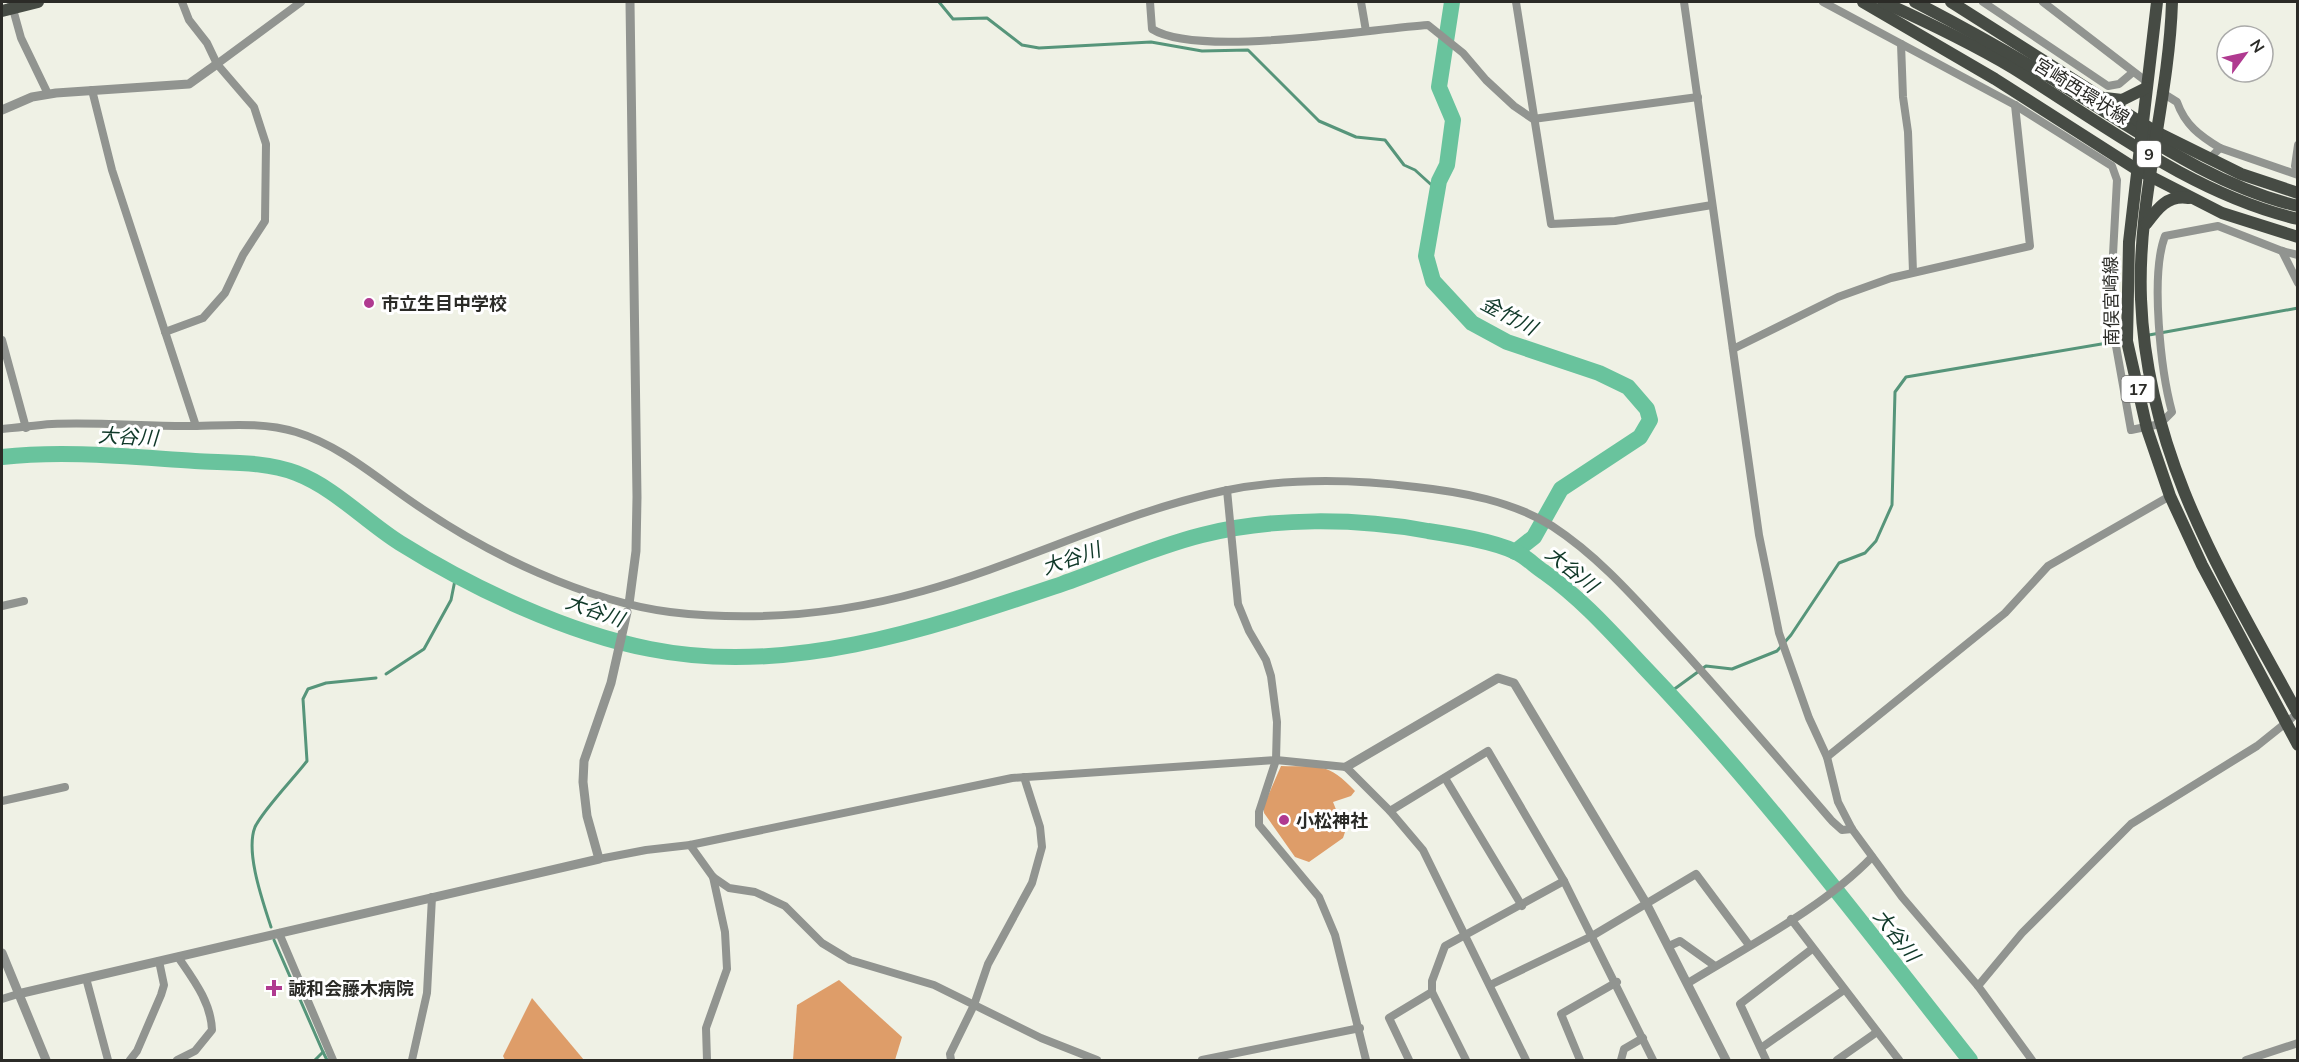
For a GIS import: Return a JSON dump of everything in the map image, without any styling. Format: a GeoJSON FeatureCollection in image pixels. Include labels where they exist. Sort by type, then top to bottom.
{"type":"FeatureCollection","features":[{"type":"Feature","properties":{"kind":"main road"},"geometry":{"type":"LineString","coordinates":[[8,7],[38,2]]}},
{"type":"Feature","properties":{"kind":"main road"},"geometry":{"type":"LineString","coordinates":[[1863,2],[1995,79],[2136,170],[2222,213],[2298,237]]}},
{"type":"Feature","properties":{"kind":"main road","name":"宮崎西環状線"},"geometry":{"type":"LineString","coordinates":[[1883,2],[2014,63],[2173,168],[2235,199],[2298,219]]}},
{"type":"Feature","properties":{"kind":"main road","name":"宮崎西環状線"},"geometry":{"type":"LineString","coordinates":[[1915,2],[2014,63],[2172,154],[2230,182],[2298,206]]}},
{"type":"Feature","properties":{"kind":"main road"},"geometry":{"type":"LineString","coordinates":[[1951,2],[2156,132],[2241,174],[2298,193]]}},
{"type":"Feature","properties":{"kind":"main road","name":"南俣宮崎線"},"geometry":{"type":"LineString","coordinates":[[2157,2],[2129,242],[2127,341],[2146,427],[2170,496],[2202,565],[2298,744]]}},
{"type":"Feature","properties":{"kind":"main road","name":"南俣宮崎線"},"geometry":{"type":"LineString","coordinates":[[2172,2],[2145,224],[2141,298],[2148,363],[2160,424],[2192,516],[2297,714]]}},
{"type":"Feature","properties":{"kind":"main road"},"geometry":{"type":"LineString","coordinates":[[2101,97],[2122,100],[2147,85]]}},
{"type":"Feature","properties":{"kind":"main road"},"geometry":{"type":"LineString","coordinates":[[2145,224],[2167,200],[2181,197],[2196,200]]}},
{"type":"Feature","properties":{"kind":"street"},"geometry":{"type":"LineString","coordinates":[[165,332],[202,318],[218,302],[225,293],[243,255],[265,221],[266,144],[254,107],[217,64],[207,43],[189,20],[182,2]]}},
{"type":"Feature","properties":{"kind":"street"},"geometry":{"type":"LineString","coordinates":[[2,110],[33,97],[48,94],[189,84],[301,2]]}},
{"type":"Feature","properties":{"kind":"street"},"geometry":{"type":"LineString","coordinates":[[598,859],[587,816],[583,782],[584,761],[611,683],[628,608],[636,551],[630,2]]}},
{"type":"Feature","properties":{"kind":"street"},"geometry":{"type":"LineString","coordinates":[[1150,2],[1152,29],[1160,34],[1200,42],[1428,25],[1463,52],[1486,80],[1514,106],[1533,119],[1698,97]]}},
{"type":"Feature","properties":{"kind":"street"},"geometry":{"type":"LineString","coordinates":[[1361,2],[1366,31]]}},
{"type":"Feature","properties":{"kind":"street"},"geometry":{"type":"LineString","coordinates":[[1516,2],[1551,224],[1615,221],[1712,205]]}},
{"type":"Feature","properties":{"kind":"street"},"geometry":{"type":"LineString","coordinates":[[1684,2],[1759,535],[1779,633],[1809,718],[1827,757],[1838,801],[1852,829],[1977,986],[2032,1060]]}},
{"type":"Feature","properties":{"kind":"street"},"geometry":{"type":"LineString","coordinates":[[1824,2],[2015,105],[2112,166],[2118,180],[2111,292],[2116,346],[2131,430],[2160,424],[2172,412],[2163,358],[2158,294],[2162,245],[2166,236],[2218,226],[2282,252],[2298,255]]}},
{"type":"Feature","properties":{"kind":"street"},"geometry":{"type":"LineString","coordinates":[[1983,2],[2108,86],[2119,84],[2132,73]]}},
{"type":"Feature","properties":{"kind":"street"},"geometry":{"type":"LineString","coordinates":[[2043,2],[2147,85]]}},
{"type":"Feature","properties":{"kind":"street"},"geometry":{"type":"LineString","coordinates":[[8,7],[48,94]]}},
{"type":"Feature","properties":{"kind":"street"},"geometry":{"type":"LineString","coordinates":[[1901,44],[1903,97],[1908,132],[1913,272]]}},
{"type":"Feature","properties":{"kind":"street"},"geometry":{"type":"LineString","coordinates":[[92,90],[112,170],[196,426]]}},
{"type":"Feature","properties":{"kind":"street"},"geometry":{"type":"LineString","coordinates":[[2161,92],[2177,102],[2181,113],[2195,133],[2220,148],[2298,175]]}},
{"type":"Feature","properties":{"kind":"street"},"geometry":{"type":"LineString","coordinates":[[1733,349],[1838,297],[1913,272],[2030,246],[2015,105]]}},
{"type":"Feature","properties":{"kind":"street"},"geometry":{"type":"LineString","coordinates":[[2298,145],[2295,166],[2298,175]]}},
{"type":"Feature","properties":{"kind":"street"},"geometry":{"type":"LineString","coordinates":[[2209,159],[2220,148]]}},
{"type":"Feature","properties":{"kind":"street"},"geometry":{"type":"LineString","coordinates":[[2129,242],[2144,241]]}},
{"type":"Feature","properties":{"kind":"street"},"geometry":{"type":"LineString","coordinates":[[2282,252],[2298,283]]}},
{"type":"Feature","properties":{"kind":"street"},"geometry":{"type":"LineString","coordinates":[[2,340],[26,428]]}},
{"type":"Feature","properties":{"kind":"street"},"geometry":{"type":"LineString","coordinates":[[2,429],[54,424],[255,425],[292,430],[322,442],[423,510],[487,547],[546,574],[628,608],[715,617],[767,617],[880,601],[922,591],[1031,556],[1155,510],[1227,493],[1346,481],[1461,492],[1528,514],[1548,524],[1584,549],[1615,576],[1727,699],[1832,821],[1842,830],[1852,829]]}},
{"type":"Feature","properties":{"kind":"street"},"geometry":{"type":"LineString","coordinates":[[1227,493],[1238,604],[1271,676],[1276,722],[1276,760],[1259,812],[1259,825],[1319,897],[1335,935],[1360,1028],[1366,1060]]}},
{"type":"Feature","properties":{"kind":"street"},"geometry":{"type":"LineString","coordinates":[[1827,757],[2005,613],[2048,566],[2170,496]]}},
{"type":"Feature","properties":{"kind":"street"},"geometry":{"type":"LineString","coordinates":[[2,606],[24,601]]}},
{"type":"Feature","properties":{"kind":"street"},"geometry":{"type":"LineString","coordinates":[[2,999],[598,859],[645,850],[690,845],[963,786],[1024,777],[1276,760],[1346,767],[1498,678],[1514,683],[1647,903],[1726,1060]]}},
{"type":"Feature","properties":{"kind":"street"},"geometry":{"type":"LineString","coordinates":[[1977,986],[2022,933],[2131,824],[2257,746],[2297,714]]}},
{"type":"Feature","properties":{"kind":"street"},"geometry":{"type":"LineString","coordinates":[[1390,811],[1488,751],[1564,881],[1617,982],[1653,1060]]}},
{"type":"Feature","properties":{"kind":"street"},"geometry":{"type":"LineString","coordinates":[[1346,767],[1390,811],[1423,850],[1491,984],[1526,1060]]}},
{"type":"Feature","properties":{"kind":"street"},"geometry":{"type":"LineString","coordinates":[[951,1060],[950,1054],[974,1005],[988,964],[1032,883],[1042,847],[1040,827],[1024,777]]}},
{"type":"Feature","properties":{"kind":"street"},"geometry":{"type":"LineString","coordinates":[[1445,778],[1522,906]]}},
{"type":"Feature","properties":{"kind":"street"},"geometry":{"type":"LineString","coordinates":[[2,801],[65,787]]}},
{"type":"Feature","properties":{"kind":"street"},"geometry":{"type":"LineString","coordinates":[[690,845],[713,877],[729,888],[755,892],[785,906],[822,943],[850,960],[934,985],[1041,1038],[1097,1060]]}},
{"type":"Feature","properties":{"kind":"street"},"geometry":{"type":"LineString","coordinates":[[1688,983],[1803,911],[1857,873],[1872,857]]}},
{"type":"Feature","properties":{"kind":"street"},"geometry":{"type":"LineString","coordinates":[[1491,984],[1592,936],[1696,874],[1749,945]]}},
{"type":"Feature","properties":{"kind":"street"},"geometry":{"type":"LineString","coordinates":[[707,1060],[706,1029],[727,969],[725,932],[713,877]]}},
{"type":"Feature","properties":{"kind":"street"},"geometry":{"type":"LineString","coordinates":[[1466,1060],[1432,992],[1432,981],[1445,946],[1522,906],[1564,881]]}},
{"type":"Feature","properties":{"kind":"street"},"geometry":{"type":"LineString","coordinates":[[412,1060],[427,993],[432,897]]}},
{"type":"Feature","properties":{"kind":"street"},"geometry":{"type":"LineString","coordinates":[[1791,919],[1899,1060]]}},
{"type":"Feature","properties":{"kind":"street"},"geometry":{"type":"LineString","coordinates":[[279,933],[333,1060]]}},
{"type":"Feature","properties":{"kind":"street"},"geometry":{"type":"LineString","coordinates":[[1669,946],[1680,941],[1715,966]]}},
{"type":"Feature","properties":{"kind":"street"},"geometry":{"type":"LineString","coordinates":[[1766,1060],[1740,1004],[1812,949]]}},
{"type":"Feature","properties":{"kind":"street"},"geometry":{"type":"LineString","coordinates":[[2,954],[46,1060]]}},
{"type":"Feature","properties":{"kind":"street"},"geometry":{"type":"LineString","coordinates":[[177,1060],[195,1051],[212,1030],[212,1017],[201,993],[178,957]]}},
{"type":"Feature","properties":{"kind":"street"},"geometry":{"type":"LineString","coordinates":[[130,1060],[137,1051],[164,985],[159,962]]}},
{"type":"Feature","properties":{"kind":"street"},"geometry":{"type":"LineString","coordinates":[[86,978],[108,1060]]}},
{"type":"Feature","properties":{"kind":"street"},"geometry":{"type":"LineString","coordinates":[[1580,1060],[1561,1014],[1617,982]]}},
{"type":"Feature","properties":{"kind":"street"},"geometry":{"type":"LineString","coordinates":[[1761,1048],[1844,990]]}},
{"type":"Feature","properties":{"kind":"street"},"geometry":{"type":"LineString","coordinates":[[1409,1060],[1389,1018],[1432,992]]}},
{"type":"Feature","properties":{"kind":"street"},"geometry":{"type":"LineString","coordinates":[[1203,1060],[1231,1058],[1360,1028]]}},
{"type":"Feature","properties":{"kind":"street"},"geometry":{"type":"LineString","coordinates":[[1837,1060],[1848,1057],[1877,1032]]}},
{"type":"Feature","properties":{"kind":"street"},"geometry":{"type":"LineString","coordinates":[[1621,1060],[1624,1049],[1643,1038]]}},
{"type":"Feature","properties":{"kind":"street"},"geometry":{"type":"LineString","coordinates":[[2246,1060],[2298,1043]]}},
{"type":"Feature","properties":{"kind":"shaded area"},"geometry":{"type":"Polygon","coordinates":[[[1281,766],[1322,768],[1337,775],[1355,791],[1351,796],[1333,802],[1345,832],[1343,838],[1309,862],[1295,857],[1264,813],[1264,805],[1281,766]]]}},
{"type":"Feature","properties":{"kind":"shaded area"},"geometry":{"type":"Polygon","coordinates":[[[839,980],[902,1037],[895,1060],[793,1060],[797,1005],[839,980]]]}},
{"type":"Feature","properties":{"kind":"shaded area"},"geometry":{"type":"Polygon","coordinates":[[[532,998],[584,1060],[505,1060],[503,1056],[532,998]]]}},
{"type":"Feature","properties":{"kind":"waterway"},"geometry":{"type":"LineString","coordinates":[[939,2],[953,19],[987,18],[1022,45],[1039,48],[1151,42],[1202,51],[1248,50],[1319,121],[1356,137],[1385,140],[1404,165],[1415,170],[1437,190]]}},
{"type":"Feature","properties":{"kind":"waterway","name":"金竹川"},"geometry":{"type":"LineString","coordinates":[[1452,2],[1439,87],[1453,120],[1447,165],[1439,181],[1426,256],[1433,281],[1472,323],[1507,342],[1599,373],[1628,387],[1647,409],[1650,420],[1640,437],[1561,489],[1534,537],[1515,552]]}},
{"type":"Feature","properties":{"kind":"waterway"},"geometry":{"type":"LineString","coordinates":[[2149,335],[2298,308]]}},
{"type":"Feature","properties":{"kind":"waterway"},"geometry":{"type":"LineString","coordinates":[[1669,693],[1706,666],[1732,669],[1777,651],[1791,635],[1839,563],[1865,553],[1876,541],[1892,505],[1895,392],[1906,377],[2125,340]]}},
{"type":"Feature","properties":{"kind":"waterway","name":"大谷川"},"geometry":{"type":"LineString","coordinates":[[2,457],[50,454],[98,455],[246,463],[284,469],[324,487],[387,534],[428,560],[521,607],[618,642],[703,656],[755,657],[859,644],[962,617],[1184,540],[1257,525],[1315,521],[1373,524],[1449,534],[1496,545],[1523,556],[1571,593],[1608,628],[1687,713],[1811,859],[1970,1060]]}},
{"type":"Feature","properties":{"kind":"waterway"},"geometry":{"type":"LineString","coordinates":[[386,674],[424,649],[451,600],[456,575]]}},
{"type":"Feature","properties":{"kind":"waterway"},"geometry":{"type":"LineString","coordinates":[[271,927],[256,877],[252,837],[255,827],[265,812],[307,761],[303,699],[308,689],[326,683],[376,678]]}},
{"type":"Feature","properties":{"kind":"waterway"},"geometry":{"type":"LineString","coordinates":[[274,940],[323,1052],[315,1060]]}},
{"type":"Feature","properties":{"kind":"waterway"},"geometry":{"type":"LineString","coordinates":[[323,1052],[327,1060]]}},
{"type":"Feature","properties":{"kind":"place","name":"市立生目中学校"},"geometry":{"type":"Point","coordinates":[369,303]}},
{"type":"Feature","properties":{"kind":"place","name":"小松神社"},"geometry":{"type":"Point","coordinates":[1284,820]}},
{"type":"Feature","properties":{"kind":"place","name":"誠和会藤木病院"},"geometry":{"type":"Point","coordinates":[274,988]}}]}
